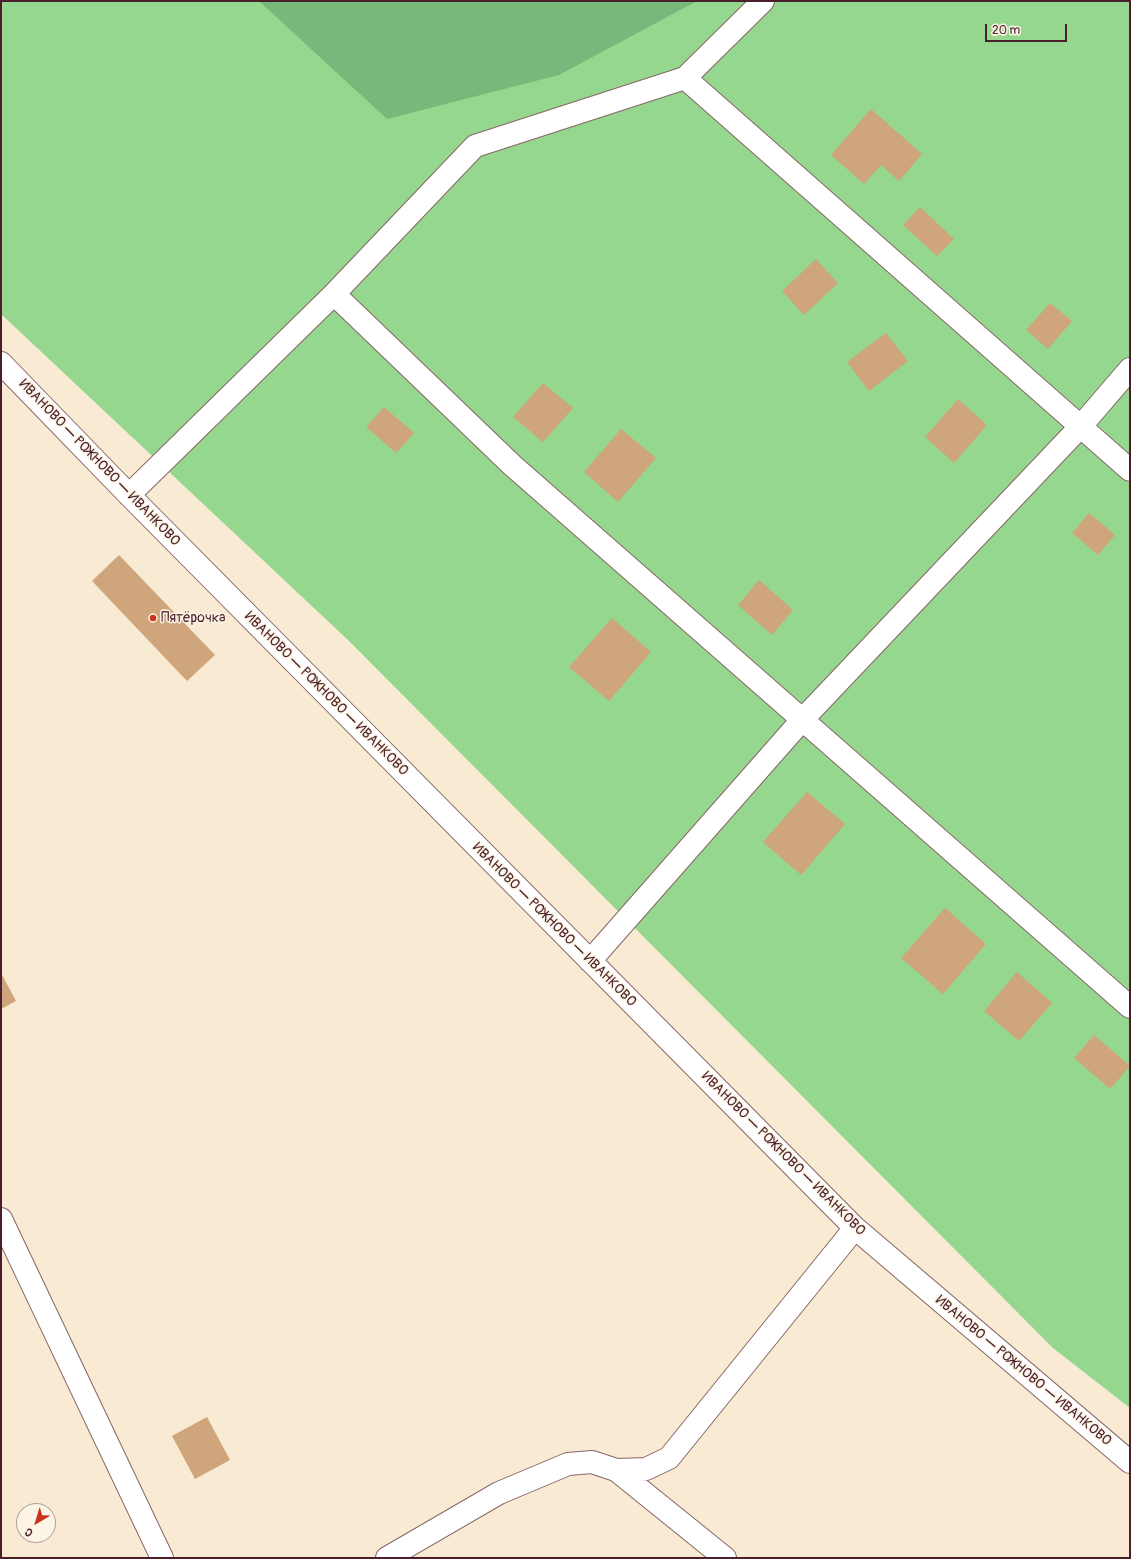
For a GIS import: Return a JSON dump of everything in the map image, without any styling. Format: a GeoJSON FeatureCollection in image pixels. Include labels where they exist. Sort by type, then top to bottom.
{"type":"FeatureCollection","features":[{"type":"Feature","properties":{"kind":"street"},"geometry":{"type":"LineString","coordinates":[[129,495],[334,294],[475,146],[685,78],[764,1]]}},
{"type":"Feature","properties":{"kind":"street"},"geometry":{"type":"LineString","coordinates":[[685,78],[1130,470]]}},
{"type":"Feature","properties":{"kind":"street"},"geometry":{"type":"LineString","coordinates":[[334,294],[512,465],[1130,1007]]}},
{"type":"Feature","properties":{"kind":"street","name":"ИВАНОВО — РОЖНОВО — ИВАНКОВО"},"geometry":{"type":"LineString","coordinates":[[1,363],[129,495],[855,1228],[1130,1462]]}},
{"type":"Feature","properties":{"kind":"street"},"geometry":{"type":"LineString","coordinates":[[590,961],[802,720],[1081,426],[1130,370]]}},
{"type":"Feature","properties":{"kind":"street"},"geometry":{"type":"LineString","coordinates":[[1,1219],[162,1558]]}},
{"type":"Feature","properties":{"kind":"street"},"geometry":{"type":"LineString","coordinates":[[387,1558],[499,1493],[568,1464],[592,1462],[616,1470],[646,1469],[669,1458],[855,1228]]}},
{"type":"Feature","properties":{"kind":"street"},"geometry":{"type":"LineString","coordinates":[[616,1470],[725,1558]]}},
{"type":"Feature","properties":{"kind":"green space"},"geometry":{"type":"Polygon","coordinates":[[[1,1],[1130,1],[1130,1408],[1053,1348],[348,640],[1,314],[1,1]]]}},
{"type":"Feature","properties":{"kind":"green space"},"geometry":{"type":"Polygon","coordinates":[[[259,1],[697,1],[559,75],[387,119],[259,1]]]}},
{"type":"Feature","properties":{"kind":"building"},"geometry":{"type":"Polygon","coordinates":[[[871,109],[922,154],[899,181],[881,165],[864,184],[831,155],[871,109]]]}},
{"type":"Feature","properties":{"kind":"building"},"geometry":{"type":"Polygon","coordinates":[[[920,207],[954,239],[937,256],[903,225],[920,207]]]}},
{"type":"Feature","properties":{"kind":"building"},"geometry":{"type":"Polygon","coordinates":[[[816,259],[838,283],[804,315],[782,291],[816,259]]]}},
{"type":"Feature","properties":{"kind":"building"},"geometry":{"type":"Polygon","coordinates":[[[1050,303],[1072,321],[1048,349],[1026,330],[1050,303]]]}},
{"type":"Feature","properties":{"kind":"building"},"geometry":{"type":"Polygon","coordinates":[[[886,333],[908,361],[869,391],[847,362],[886,333]]]}},
{"type":"Feature","properties":{"kind":"building"},"geometry":{"type":"Polygon","coordinates":[[[543,383],[573,408],[543,442],[513,417],[543,383]]]}},
{"type":"Feature","properties":{"kind":"building"},"geometry":{"type":"Polygon","coordinates":[[[958,399],[987,425],[954,463],[925,437],[958,399]]]}},
{"type":"Feature","properties":{"kind":"building"},"geometry":{"type":"Polygon","coordinates":[[[384,407],[414,433],[396,453],[366,427],[384,407]]]}},
{"type":"Feature","properties":{"kind":"building"},"geometry":{"type":"Polygon","coordinates":[[[621,429],[656,458],[618,502],[584,472],[621,429]]]}},
{"type":"Feature","properties":{"kind":"building"},"geometry":{"type":"Polygon","coordinates":[[[1089,513],[1115,535],[1098,555],[1072,533],[1089,513]]]}},
{"type":"Feature","properties":{"kind":"building","name":"Пятёрочка"},"geometry":{"type":"Polygon","coordinates":[[[119,555],[215,655],[187,681],[92,581],[119,555]]]}},
{"type":"Feature","properties":{"kind":"building"},"geometry":{"type":"Polygon","coordinates":[[[759,580],[793,610],[772,635],[738,605],[759,580]]]}},
{"type":"Feature","properties":{"kind":"building"},"geometry":{"type":"Polygon","coordinates":[[[612,618],[651,652],[609,701],[569,667],[612,618]]]}},
{"type":"Feature","properties":{"kind":"building"},"geometry":{"type":"Polygon","coordinates":[[[807,792],[845,824],[801,875],[763,842],[807,792]]]}},
{"type":"Feature","properties":{"kind":"building"},"geometry":{"type":"Polygon","coordinates":[[[945,908],[986,944],[943,994],[901,958],[945,908]]]}},
{"type":"Feature","properties":{"kind":"building"},"geometry":{"type":"Polygon","coordinates":[[[1017,972],[1052,1003],[1019,1041],[984,1011],[1017,972]]]}},
{"type":"Feature","properties":{"kind":"building"},"geometry":{"type":"Polygon","coordinates":[[[1,973],[16,1001],[1,1009],[1,973]]]}},
{"type":"Feature","properties":{"kind":"building"},"geometry":{"type":"Polygon","coordinates":[[[1094,1035],[1130,1066],[1110,1089],[1074,1058],[1094,1035]]]}},
{"type":"Feature","properties":{"kind":"building"},"geometry":{"type":"Polygon","coordinates":[[[207,1417],[230,1460],[195,1479],[172,1436],[207,1417]]]}},
{"type":"Feature","properties":{"kind":"place","name":"Пятёрочка"},"geometry":{"type":"Point","coordinates":[153,618]}}]}
